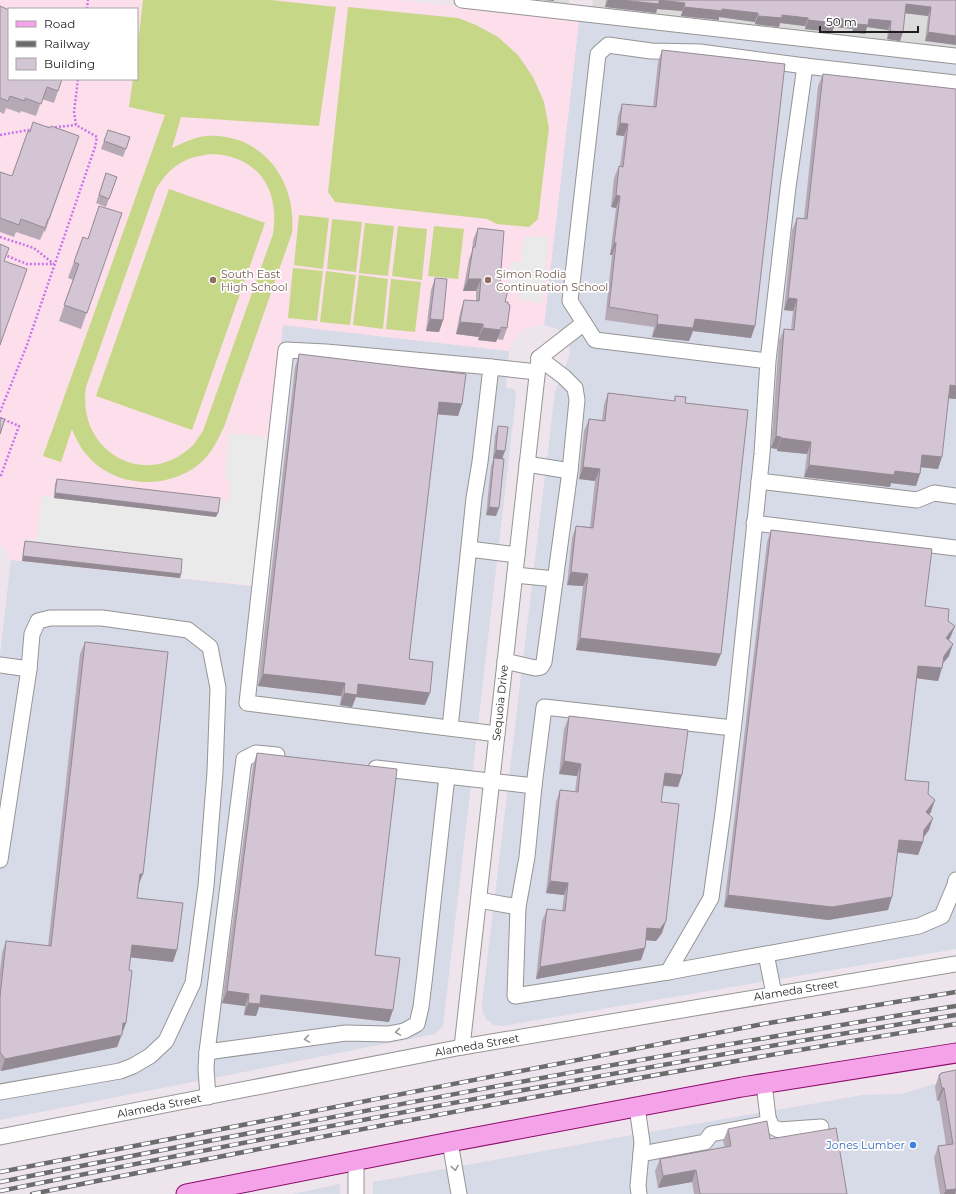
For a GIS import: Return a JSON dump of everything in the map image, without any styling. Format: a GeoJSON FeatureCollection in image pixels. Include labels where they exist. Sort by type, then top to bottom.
{"type":"FeatureCollection","features":[{"type":"Feature","properties":{"kind":"main road"},"geometry":{"type":"LineString","coordinates":[[186,1194],[637,1107],[764,1084],[956,1053]]}},
{"type":"Feature","properties":{"kind":"street"},"geometry":{"type":"LineString","coordinates":[[462,0],[583,7],[956,56]]}},
{"type":"Feature","properties":{"kind":"street"},"geometry":{"type":"LineString","coordinates":[[768,361],[595,340],[570,301],[598,54],[608,45],[651,51],[700,52],[805,66],[956,83]]}},
{"type":"Feature","properties":{"kind":"street"},"geometry":{"type":"LineString","coordinates":[[668,972],[711,898],[724,813],[759,481],[768,361],[788,187],[805,66]]}},
{"type":"Feature","properties":{"kind":"street"},"geometry":{"type":"LineString","coordinates":[[538,365],[584,323]]}},
{"type":"Feature","properties":{"kind":"street"},"geometry":{"type":"LineString","coordinates":[[497,734],[247,703],[286,350],[326,352],[490,367],[538,365],[564,377],[575,388],[577,400],[570,471],[544,662],[541,667],[535,668],[505,661]]}},
{"type":"Feature","properties":{"kind":"street","name":"Sequoia Drive"},"geometry":{"type":"LineString","coordinates":[[462,1047],[538,365]]}},
{"type":"Feature","properties":{"kind":"street"},"geometry":{"type":"LineString","coordinates":[[450,728],[490,367]]}},
{"type":"Feature","properties":{"kind":"street"},"geometry":{"type":"LineString","coordinates":[[527,464],[570,471]]}},
{"type":"Feature","properties":{"kind":"street"},"geometry":{"type":"LineString","coordinates":[[759,481],[918,500],[934,493],[956,496]]}},
{"type":"Feature","properties":{"kind":"street"},"geometry":{"type":"LineString","coordinates":[[754,523],[956,548]]}},
{"type":"Feature","properties":{"kind":"street"},"geometry":{"type":"LineString","coordinates":[[469,549],[517,555]]}},
{"type":"Feature","properties":{"kind":"street"},"geometry":{"type":"LineString","coordinates":[[515,574],[555,579]]}},
{"type":"Feature","properties":{"kind":"street"},"geometry":{"type":"LineString","coordinates":[[0,860],[32,634],[38,621],[50,618],[102,618],[188,630],[210,647],[218,688],[215,772],[206,886],[193,983],[166,1041],[150,1056],[133,1066],[120,1071],[0,1092]]}},
{"type":"Feature","properties":{"kind":"street"},"geometry":{"type":"LineString","coordinates":[[0,665],[28,669]]}},
{"type":"Feature","properties":{"kind":"street"},"geometry":{"type":"LineString","coordinates":[[733,728],[544,707],[527,857],[518,907],[515,996],[668,972],[919,926],[942,916],[956,883]]}},
{"type":"Feature","properties":{"kind":"street"},"geometry":{"type":"LineString","coordinates":[[208,1096],[206,1069],[207,1052],[244,759],[256,753],[288,757]]}},
{"type":"Feature","properties":{"kind":"street"},"geometry":{"type":"LineString","coordinates":[[359,766],[534,786]]}},
{"type":"Feature","properties":{"kind":"street"},"geometry":{"type":"LineString","coordinates":[[207,1052],[346,1033],[388,1034],[404,1031],[417,1024],[421,1007],[446,776]]}},
{"type":"Feature","properties":{"kind":"street"},"geometry":{"type":"LineString","coordinates":[[479,900],[518,907]]}},
{"type":"Feature","properties":{"kind":"street"},"geometry":{"type":"LineString","coordinates":[[766,954],[774,994]]}},
{"type":"Feature","properties":{"kind":"street","name":"Alameda Street"},"geometry":{"type":"LineString","coordinates":[[0,1137],[462,1047],[956,964]]}},
{"type":"Feature","properties":{"kind":"street"},"geometry":{"type":"LineString","coordinates":[[764,1084],[768,1117],[771,1126],[779,1130],[821,1127]]}},
{"type":"Feature","properties":{"kind":"street"},"geometry":{"type":"LineString","coordinates":[[637,1107],[642,1142],[638,1186],[639,1194]]}},
{"type":"Feature","properties":{"kind":"street"},"geometry":{"type":"LineString","coordinates":[[641,1154],[705,1142],[710,1134],[770,1123]]}},
{"type":"Feature","properties":{"kind":"street"},"geometry":{"type":"LineString","coordinates":[[450,1142],[459,1194]]}},
{"type":"Feature","properties":{"kind":"street"},"geometry":{"type":"LineString","coordinates":[[356,1161],[356,1194]]}},
{"type":"Feature","properties":{"kind":"path"},"geometry":{"type":"LineString","coordinates":[[76,125],[74,112],[78,80]]}},
{"type":"Feature","properties":{"kind":"path"},"geometry":{"type":"LineString","coordinates":[[0,412],[27,345],[95,147],[97,137],[76,125],[42,128]]}},
{"type":"Feature","properties":{"kind":"path"},"geometry":{"type":"LineString","coordinates":[[0,134],[35,129]]}},
{"type":"Feature","properties":{"kind":"path"},"geometry":{"type":"LineString","coordinates":[[0,237],[34,248],[54,264]]}},
{"type":"Feature","properties":{"kind":"path"},"geometry":{"type":"LineString","coordinates":[[0,253],[27,264],[54,264]]}},
{"type":"Feature","properties":{"kind":"path"},"geometry":{"type":"LineString","coordinates":[[0,418],[20,426],[0,478]]}},
{"type":"Feature","properties":{"kind":"shaded area","name":"South East High School"},"geometry":{"type":"Polygon","coordinates":[[[0,0],[397,0],[579,21],[544,325],[524,329],[517,335],[511,344],[509,351],[283,325],[252,586],[11,560],[5,549],[0,544],[0,0]]]}},
{"type":"Feature","properties":{"kind":"shaded area"},"geometry":{"type":"Polygon","coordinates":[[[512,0],[569,0],[569,6],[512,0]]]}},
{"type":"Feature","properties":{"kind":"shaded area"},"geometry":{"type":"Polygon","coordinates":[[[593,0],[956,0],[956,50],[592,9],[593,0]]]}},
{"type":"Feature","properties":{"kind":"shaded area"},"geometry":{"type":"Polygon","coordinates":[[[579,21],[956,62],[956,949],[502,1026],[494,1025],[487,1020],[483,1013],[482,1003],[555,392],[569,357],[570,348],[568,341],[563,334],[557,329],[544,325],[579,21]]]}},
{"type":"Feature","properties":{"kind":"shaded area"},"geometry":{"type":"Polygon","coordinates":[[[524,236],[549,238],[542,303],[518,300],[519,289],[509,288],[511,262],[521,262],[524,236]]]}},
{"type":"Feature","properties":{"kind":"shaded area"},"geometry":{"type":"Polygon","coordinates":[[[283,325],[509,351],[506,388],[515,389],[516,397],[443,1026],[435,1034],[0,1120],[0,655],[11,560],[252,586],[283,325]]]}},
{"type":"Feature","properties":{"kind":"shaded area"},"geometry":{"type":"Polygon","coordinates":[[[229,433],[267,437],[251,585],[22,561],[24,539],[37,540],[42,496],[53,497],[55,482],[229,501],[231,483],[225,476],[229,433]]]}},
{"type":"Feature","properties":{"kind":"shaded area"},"geometry":{"type":"Polygon","coordinates":[[[956,1081],[956,1194],[373,1194],[373,1182],[863,1095],[902,1094],[934,1084],[956,1081]]]}},
{"type":"Feature","properties":{"kind":"shaded area"},"geometry":{"type":"Polygon","coordinates":[[[340,1184],[340,1194],[293,1194],[340,1184]]]}},
{"type":"Feature","properties":{"kind":"green space"},"geometry":{"type":"Polygon","coordinates":[[[143,0],[271,0],[336,7],[319,126],[181,117],[172,148],[189,140],[207,136],[227,137],[244,142],[259,151],[272,164],[282,178],[289,195],[292,213],[292,233],[224,427],[216,443],[207,457],[198,465],[171,479],[156,482],[141,482],[126,479],[111,474],[98,466],[82,449],[72,429],[61,462],[43,456],[165,115],[129,107],[133,80],[138,80],[138,42],[143,0]],[[212,154],[194,157],[173,168],[156,189],[86,387],[86,410],[92,430],[103,446],[119,458],[137,464],[156,464],[175,458],[194,444],[203,431],[273,234],[273,203],[269,189],[253,168],[242,161],[228,156],[212,154]]]}},
{"type":"Feature","properties":{"kind":"green space"},"geometry":{"type":"Polygon","coordinates":[[[348,7],[458,18],[476,25],[498,37],[518,55],[533,77],[544,102],[549,128],[538,219],[529,227],[497,224],[487,219],[335,202],[328,192],[348,7]]]}},
{"type":"Feature","properties":{"kind":"green space"},"geometry":{"type":"Polygon","coordinates":[[[169,189],[265,223],[192,430],[96,396],[169,189]]]}},
{"type":"Feature","properties":{"kind":"green space"},"geometry":{"type":"Polygon","coordinates":[[[299,215],[329,218],[323,269],[294,265],[299,215]]]}},
{"type":"Feature","properties":{"kind":"green space"},"geometry":{"type":"Polygon","coordinates":[[[332,219],[362,222],[356,272],[327,269],[332,219]]]}},
{"type":"Feature","properties":{"kind":"green space"},"geometry":{"type":"Polygon","coordinates":[[[365,223],[394,226],[388,276],[359,273],[365,223]]]}},
{"type":"Feature","properties":{"kind":"green space"},"geometry":{"type":"Polygon","coordinates":[[[398,226],[427,229],[422,280],[392,276],[398,226]]]}},
{"type":"Feature","properties":{"kind":"green space"},"geometry":{"type":"Polygon","coordinates":[[[434,226],[464,229],[458,279],[428,276],[434,226]]]}},
{"type":"Feature","properties":{"kind":"green space"},"geometry":{"type":"Polygon","coordinates":[[[293,268],[323,271],[317,321],[288,318],[293,268]]]}},
{"type":"Feature","properties":{"kind":"green space"},"geometry":{"type":"Polygon","coordinates":[[[326,271],[356,275],[350,325],[320,322],[326,271]]]}},
{"type":"Feature","properties":{"kind":"green space"},"geometry":{"type":"Polygon","coordinates":[[[359,275],[388,279],[383,329],[353,325],[359,275]]]}},
{"type":"Feature","properties":{"kind":"green space"},"geometry":{"type":"Polygon","coordinates":[[[391,279],[421,282],[415,332],[386,329],[391,279]]]}},
{"type":"Feature","properties":{"kind":"building"},"geometry":{"type":"Polygon","coordinates":[[[620,0],[659,0],[659,4],[620,0]]]}},
{"type":"Feature","properties":{"kind":"building"},"geometry":{"type":"Polygon","coordinates":[[[659,0],[956,0],[956,36],[928,32],[931,7],[906,4],[903,32],[890,31],[891,21],[869,19],[868,25],[856,24],[856,21],[836,18],[835,23],[782,15],[782,18],[758,16],[758,13],[684,7],[685,3],[659,0]]]}},
{"type":"Feature","properties":{"kind":"building"},"geometry":{"type":"Polygon","coordinates":[[[0,6],[8,10],[8,80],[62,80],[58,91],[47,87],[41,104],[25,98],[25,101],[10,96],[8,101],[0,98],[0,6]]]}},
{"type":"Feature","properties":{"kind":"building"},"geometry":{"type":"Polygon","coordinates":[[[662,50],[785,64],[755,326],[695,319],[693,328],[657,324],[658,315],[609,307],[616,243],[614,243],[620,196],[616,195],[619,166],[623,167],[628,124],[620,123],[622,104],[656,107],[662,50]]]}},
{"type":"Feature","properties":{"kind":"building"},"geometry":{"type":"Polygon","coordinates":[[[823,74],[956,89],[956,386],[950,385],[942,457],[922,455],[920,474],[895,471],[894,475],[809,465],[811,442],[776,436],[784,329],[794,330],[797,299],[788,298],[797,218],[807,219],[823,74]]]}},
{"type":"Feature","properties":{"kind":"building"},"geometry":{"type":"Polygon","coordinates":[[[33,122],[50,128],[51,126],[79,136],[45,228],[21,219],[19,225],[0,218],[0,172],[12,176],[28,131],[30,132],[33,122]]]}},
{"type":"Feature","properties":{"kind":"building"},"geometry":{"type":"Polygon","coordinates":[[[108,130],[130,137],[126,149],[104,141],[108,130]]]}},
{"type":"Feature","properties":{"kind":"building"},"geometry":{"type":"Polygon","coordinates":[[[106,173],[117,177],[109,199],[99,195],[106,173]]]}},
{"type":"Feature","properties":{"kind":"building"},"geometry":{"type":"Polygon","coordinates":[[[99,206],[122,213],[87,313],[64,305],[79,264],[74,262],[83,237],[88,239],[99,206]]]}},
{"type":"Feature","properties":{"kind":"building"},"geometry":{"type":"Polygon","coordinates":[[[478,228],[504,231],[500,282],[502,282],[502,285],[509,286],[505,302],[508,302],[510,305],[507,328],[501,327],[501,330],[483,328],[483,324],[460,322],[464,300],[479,301],[481,279],[468,279],[473,247],[475,247],[478,228]]]}},
{"type":"Feature","properties":{"kind":"building"},"geometry":{"type":"Polygon","coordinates":[[[0,244],[9,248],[4,261],[27,269],[0,345],[0,244]]]}},
{"type":"Feature","properties":{"kind":"building"},"geometry":{"type":"Polygon","coordinates":[[[435,278],[447,279],[443,320],[430,319],[435,278]]]}},
{"type":"Feature","properties":{"kind":"building"},"geometry":{"type":"Polygon","coordinates":[[[299,354],[466,374],[462,404],[439,402],[409,659],[433,662],[430,693],[358,684],[357,695],[344,693],[345,683],[263,674],[299,354]]]}},
{"type":"Feature","properties":{"kind":"building"},"geometry":{"type":"Polygon","coordinates":[[[608,393],[675,401],[675,396],[686,397],[685,403],[748,410],[721,654],[580,638],[588,574],[571,572],[576,526],[593,528],[600,469],[583,467],[589,419],[605,421],[608,393]]]}},
{"type":"Feature","properties":{"kind":"building"},"geometry":{"type":"Polygon","coordinates":[[[0,418],[5,419],[0,434],[0,418]]]}},
{"type":"Feature","properties":{"kind":"building"},"geometry":{"type":"Polygon","coordinates":[[[498,426],[508,427],[505,451],[496,450],[498,426]]]}},
{"type":"Feature","properties":{"kind":"building"},"geometry":{"type":"Polygon","coordinates":[[[494,458],[504,459],[499,508],[489,507],[494,458]]]}},
{"type":"Feature","properties":{"kind":"building"},"geometry":{"type":"Polygon","coordinates":[[[57,479],[220,498],[218,513],[55,493],[57,479]]]}},
{"type":"Feature","properties":{"kind":"building"},"geometry":{"type":"Polygon","coordinates":[[[771,530],[932,549],[925,606],[949,609],[948,621],[955,626],[946,638],[953,644],[944,656],[942,668],[918,666],[905,780],[929,782],[928,794],[935,800],[926,812],[933,818],[924,830],[923,842],[899,840],[892,897],[832,907],[728,895],[771,530]]]}},
{"type":"Feature","properties":{"kind":"building"},"geometry":{"type":"Polygon","coordinates":[[[25,541],[182,559],[181,574],[23,556],[25,541]]]}},
{"type":"Feature","properties":{"kind":"building"},"geometry":{"type":"Polygon","coordinates":[[[85,642],[168,652],[143,874],[140,874],[137,898],[183,903],[177,950],[132,945],[129,970],[132,971],[126,1023],[123,1023],[122,1035],[5,1059],[0,1052],[0,997],[6,941],[51,946],[85,642]]]}},
{"type":"Feature","properties":{"kind":"building"},"geometry":{"type":"Polygon","coordinates":[[[569,716],[688,730],[682,775],[665,773],[661,802],[679,804],[666,921],[660,929],[647,928],[645,948],[540,967],[547,909],[565,911],[568,883],[550,881],[560,790],[578,792],[581,764],[564,761],[569,716]]]}},
{"type":"Feature","properties":{"kind":"building"},"geometry":{"type":"Polygon","coordinates":[[[257,753],[397,769],[375,955],[400,958],[393,1010],[261,995],[260,1004],[248,1003],[249,994],[227,991],[257,753]]]}},
{"type":"Feature","properties":{"kind":"building"},"geometry":{"type":"Polygon","coordinates":[[[956,1070],[956,1189],[946,1190],[938,1146],[953,1144],[944,1088],[942,1088],[939,1075],[941,1073],[956,1070]]]}},
{"type":"Feature","properties":{"kind":"building"},"geometry":{"type":"Polygon","coordinates":[[[767,1121],[770,1139],[836,1128],[847,1194],[700,1194],[696,1170],[663,1176],[660,1159],[731,1146],[728,1129],[767,1121]]]}},
{"type":"Feature","properties":{"kind":"railway"},"geometry":{"type":"LineString","coordinates":[[0,1172],[763,1024],[956,992]]}},
{"type":"Feature","properties":{"kind":"railway"},"geometry":{"type":"LineString","coordinates":[[0,1182],[477,1090],[956,1006]]}},
{"type":"Feature","properties":{"kind":"railway"},"geometry":{"type":"LineString","coordinates":[[0,1191],[477,1098],[716,1055],[956,1015]]}},
{"type":"Feature","properties":{"kind":"railway"},"geometry":{"type":"LineString","coordinates":[[32,1194],[493,1104],[956,1024]]}},
{"type":"Feature","properties":{"kind":"place","name":"South East High School"},"geometry":{"type":"Point","coordinates":[213,280]}},
{"type":"Feature","properties":{"kind":"place","name":"Simon Rodia Continuation School"},"geometry":{"type":"Point","coordinates":[488,280]}},
{"type":"Feature","properties":{"kind":"place","name":"Jones Lumber"},"geometry":{"type":"Point","coordinates":[913,1145]}}]}
